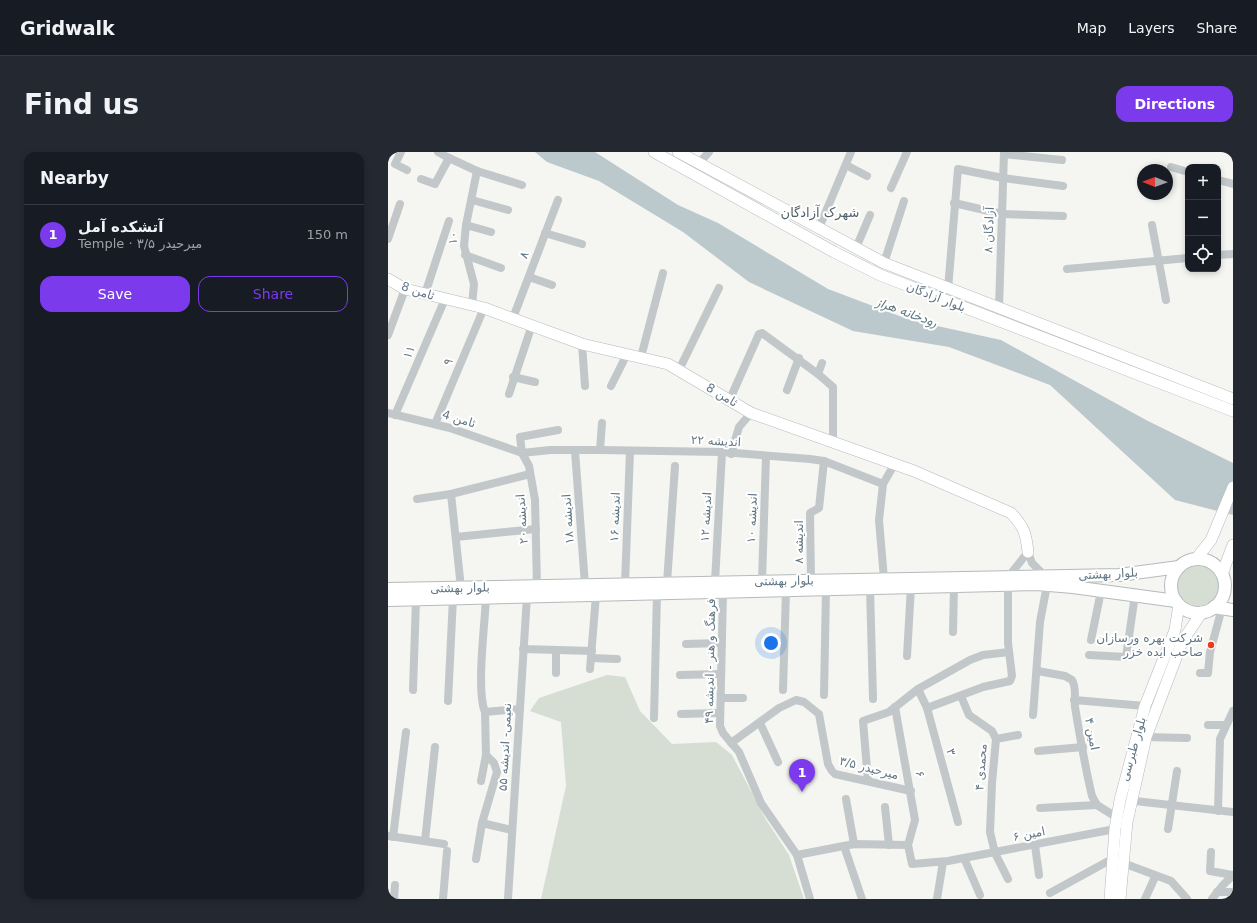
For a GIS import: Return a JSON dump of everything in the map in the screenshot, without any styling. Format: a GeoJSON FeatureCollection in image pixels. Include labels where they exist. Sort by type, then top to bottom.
{"type":"FeatureCollection","features":[{"type":"Feature","properties":{"kind":"main road","name":"بلوار آزادگان"},"geometry":{"type":"LineString","coordinates":[[654,152],[834,252],[880,275],[1233,411]]}},
{"type":"Feature","properties":{"kind":"main road","name":"بلوار آزادگان"},"geometry":{"type":"LineString","coordinates":[[678,152],[884,263],[1233,399]]}},
{"type":"Feature","properties":{"kind":"main road","name":"ثامن 8"},"geometry":{"type":"LineString","coordinates":[[388,279],[405,289],[484,308],[582,344],[668,364],[730,399],[751,414],[914,471],[1011,513],[1020,523],[1026,535],[1028,552]]}},
{"type":"Feature","properties":{"kind":"main road"},"geometry":{"type":"LineString","coordinates":[[1091,357],[1094,344]]}},
{"type":"Feature","properties":{"kind":"main road"},"geometry":{"type":"LineString","coordinates":[[1110,364],[1114,352]]}},
{"type":"Feature","properties":{"kind":"main road"},"geometry":{"type":"LineString","coordinates":[[1196,559],[1211,540],[1233,487]]}},
{"type":"Feature","properties":{"kind":"main road"},"geometry":{"type":"LineString","coordinates":[[1226,581],[1211,563],[1196,559],[1190,560],[1179,566],[1174,572],[1171,587],[1177,603],[1189,611],[1202,612],[1223,609],[1223,595],[1226,581],[1232,547]]}},
{"type":"Feature","properties":{"kind":"main road","name":"بلوار بهشتی"},"geometry":{"type":"LineString","coordinates":[[388,600],[596,594],[715,582],[884,579],[1045,580],[1119,575],[1179,566]]}},
{"type":"Feature","properties":{"kind":"main road","name":"بلوار بهشتی"},"geometry":{"type":"LineString","coordinates":[[388,589],[625,584],[723,592],[954,586],[1009,580]]}},
{"type":"Feature","properties":{"kind":"main road","name":"بلوار بهشتی"},"geometry":{"type":"LineString","coordinates":[[1045,580],[1177,603]]}},
{"type":"Feature","properties":{"kind":"main road","name":"بلوار طبرسی"},"geometry":{"type":"LineString","coordinates":[[1111,898],[1123,863],[1125,800],[1145,706],[1175,630],[1177,603]]}},
{"type":"Feature","properties":{"kind":"main road","name":"بلوار طبرسی"},"geometry":{"type":"LineString","coordinates":[[1111,898],[1112,859],[1116,817],[1125,800],[1146,737],[1182,642],[1202,612]]}},
{"type":"Feature","properties":{"kind":"street"},"geometry":{"type":"LineString","coordinates":[[401,152],[395,164],[407,170]]}},
{"type":"Feature","properties":{"kind":"street"},"geometry":{"type":"LineString","coordinates":[[438,152],[477,171],[522,185]]}},
{"type":"Feature","properties":{"kind":"street"},"geometry":{"type":"LineString","coordinates":[[699,163],[709,152]]}},
{"type":"Feature","properties":{"kind":"street"},"geometry":{"type":"LineString","coordinates":[[819,228],[851,152]]}},
{"type":"Feature","properties":{"kind":"street"},"geometry":{"type":"LineString","coordinates":[[891,188],[907,152]]}},
{"type":"Feature","properties":{"kind":"street"},"geometry":{"type":"LineString","coordinates":[[1004,153],[1062,160]]}},
{"type":"Feature","properties":{"kind":"street","name":"آزادگان ۸"},"geometry":{"type":"LineString","coordinates":[[999,308],[1004,153]]}},
{"type":"Feature","properties":{"kind":"street"},"geometry":{"type":"LineString","coordinates":[[421,179],[435,184],[449,158]]}},
{"type":"Feature","properties":{"kind":"street"},"geometry":{"type":"LineString","coordinates":[[846,164],[867,176]]}},
{"type":"Feature","properties":{"kind":"street"},"geometry":{"type":"LineString","coordinates":[[1173,168],[1185,171]]}},
{"type":"Feature","properties":{"kind":"street"},"geometry":{"type":"LineString","coordinates":[[948,289],[958,169],[1003,178],[1063,186]]}},
{"type":"Feature","properties":{"kind":"street","name":"۱۰"},"geometry":{"type":"LineString","coordinates":[[472,305],[474,284],[465,255],[464,246],[466,226],[477,171]]}},
{"type":"Feature","properties":{"kind":"street"},"geometry":{"type":"LineString","coordinates":[[1221,181],[1233,184]]}},
{"type":"Feature","properties":{"kind":"street"},"geometry":{"type":"LineString","coordinates":[[472,200],[508,210]]}},
{"type":"Feature","properties":{"kind":"street","name":"۸"},"geometry":{"type":"LineString","coordinates":[[513,318],[558,200]]}},
{"type":"Feature","properties":{"kind":"street"},"geometry":{"type":"LineString","coordinates":[[884,263],[904,201]]}},
{"type":"Feature","properties":{"kind":"street"},"geometry":{"type":"LineString","coordinates":[[954,203],[1002,214],[1063,216]]}},
{"type":"Feature","properties":{"kind":"street"},"geometry":{"type":"LineString","coordinates":[[388,239],[400,204]]}},
{"type":"Feature","properties":{"kind":"street"},"geometry":{"type":"LineString","coordinates":[[856,248],[870,216]]}},
{"type":"Feature","properties":{"kind":"street"},"geometry":{"type":"LineString","coordinates":[[425,294],[449,221]]}},
{"type":"Feature","properties":{"kind":"street"},"geometry":{"type":"LineString","coordinates":[[1152,224],[1166,300]]}},
{"type":"Feature","properties":{"kind":"street"},"geometry":{"type":"LineString","coordinates":[[466,226],[491,232]]}},
{"type":"Feature","properties":{"kind":"street"},"geometry":{"type":"LineString","coordinates":[[545,233],[582,244]]}},
{"type":"Feature","properties":{"kind":"street"},"geometry":{"type":"LineString","coordinates":[[1221,255],[1233,254]]}},
{"type":"Feature","properties":{"kind":"street"},"geometry":{"type":"LineString","coordinates":[[465,255],[501,268]]}},
{"type":"Feature","properties":{"kind":"street"},"geometry":{"type":"LineString","coordinates":[[1066,269],[1185,258]]}},
{"type":"Feature","properties":{"kind":"street"},"geometry":{"type":"LineString","coordinates":[[641,357],[663,273]]}},
{"type":"Feature","properties":{"kind":"street"},"geometry":{"type":"LineString","coordinates":[[529,277],[552,285]]}},
{"type":"Feature","properties":{"kind":"street"},"geometry":{"type":"LineString","coordinates":[[679,370],[719,288]]}},
{"type":"Feature","properties":{"kind":"street"},"geometry":{"type":"LineString","coordinates":[[388,335],[405,289]]}},
{"type":"Feature","properties":{"kind":"street","name":"۱۱"},"geometry":{"type":"LineString","coordinates":[[391,414],[444,299]]}},
{"type":"Feature","properties":{"kind":"street","name":"۹"},"geometry":{"type":"LineString","coordinates":[[435,424],[484,308]]}},
{"type":"Feature","properties":{"kind":"street"},"geometry":{"type":"LineString","coordinates":[[509,394],[513,377],[532,325]]}},
{"type":"Feature","properties":{"kind":"street"},"geometry":{"type":"LineString","coordinates":[[730,399],[758,334],[762,333],[799,358],[833,387],[833,442]]}},
{"type":"Feature","properties":{"kind":"street"},"geometry":{"type":"LineString","coordinates":[[582,344],[586,386]]}},
{"type":"Feature","properties":{"kind":"street"},"geometry":{"type":"LineString","coordinates":[[611,386],[627,354]]}},
{"type":"Feature","properties":{"kind":"street"},"geometry":{"type":"LineString","coordinates":[[787,390],[799,358]]}},
{"type":"Feature","properties":{"kind":"street"},"geometry":{"type":"LineString","coordinates":[[818,374],[822,363]]}},
{"type":"Feature","properties":{"kind":"street"},"geometry":{"type":"LineString","coordinates":[[513,377],[535,382]]}},
{"type":"Feature","properties":{"kind":"street","name":"ثامن 4"},"geometry":{"type":"LineString","coordinates":[[391,414],[450,428],[522,453]]}},
{"type":"Feature","properties":{"kind":"street","name":"اندیشه ۱۲"},"geometry":{"type":"LineString","coordinates":[[715,582],[726,453],[739,427],[751,414]]}},
{"type":"Feature","properties":{"kind":"street"},"geometry":{"type":"LineString","coordinates":[[600,450],[602,423]]}},
{"type":"Feature","properties":{"kind":"street"},"geometry":{"type":"LineString","coordinates":[[522,453],[520,437],[558,430]]}},
{"type":"Feature","properties":{"kind":"street","name":"اندیشه ۲۲"},"geometry":{"type":"LineString","coordinates":[[522,453],[550,450],[600,450],[726,453],[766,456],[824,461],[883,484]]}},
{"type":"Feature","properties":{"kind":"street","name":"اندیشه ۱۸"},"geometry":{"type":"LineString","coordinates":[[575,451],[585,585]]}},
{"type":"Feature","properties":{"kind":"street","name":"اندیشه ۱۶"},"geometry":{"type":"LineString","coordinates":[[625,584],[630,451]]}},
{"type":"Feature","properties":{"kind":"street","name":"اندیشه ۲۰"},"geometry":{"type":"LineString","coordinates":[[522,453],[529,466],[535,500],[537,586]]}},
{"type":"Feature","properties":{"kind":"street","name":"اندیشه ۱۰"},"geometry":{"type":"LineString","coordinates":[[762,581],[766,456]]}},
{"type":"Feature","properties":{"kind":"street","name":"اندیشه ۸"},"geometry":{"type":"LineString","coordinates":[[811,580],[810,514],[818,508],[824,461]]}},
{"type":"Feature","properties":{"kind":"street"},"geometry":{"type":"LineString","coordinates":[[884,579],[879,520],[883,484],[894,465]]}},
{"type":"Feature","properties":{"kind":"street"},"geometry":{"type":"LineString","coordinates":[[654,718],[662,588],[674,466]]}},
{"type":"Feature","properties":{"kind":"street"},"geometry":{"type":"LineString","coordinates":[[417,499],[451,494],[530,474]]}},
{"type":"Feature","properties":{"kind":"street"},"geometry":{"type":"LineString","coordinates":[[451,494],[461,588]]}},
{"type":"Feature","properties":{"kind":"street"},"geometry":{"type":"LineString","coordinates":[[456,538],[536,529]]}},
{"type":"Feature","properties":{"kind":"street"},"geometry":{"type":"LineString","coordinates":[[1028,552],[1032,563],[1045,580],[1037,649],[1038,671],[1033,715]]}},
{"type":"Feature","properties":{"kind":"street"},"geometry":{"type":"LineString","coordinates":[[927,708],[983,687],[1008,683],[1011,679],[1009,652],[1009,580],[1028,552]]}},
{"type":"Feature","properties":{"kind":"street"},"geometry":{"type":"LineString","coordinates":[[953,632],[954,586]]}},
{"type":"Feature","properties":{"kind":"street"},"geometry":{"type":"LineString","coordinates":[[907,656],[911,587]]}},
{"type":"Feature","properties":{"kind":"street"},"geometry":{"type":"LineString","coordinates":[[870,588],[873,699]]}},
{"type":"Feature","properties":{"kind":"street"},"geometry":{"type":"LineString","coordinates":[[824,695],[826,589]]}},
{"type":"Feature","properties":{"kind":"street"},"geometry":{"type":"LineString","coordinates":[[783,690],[786,590]]}},
{"type":"Feature","properties":{"kind":"street"},"geometry":{"type":"LineString","coordinates":[[1091,640],[1101,590]]}},
{"type":"Feature","properties":{"kind":"street","name":"فرهنگ و هنر - اندیشه ۴۹"},"geometry":{"type":"LineString","coordinates":[[723,592],[720,726],[723,733],[739,752],[761,803],[796,855],[810,899]]}},
{"type":"Feature","properties":{"kind":"street"},"geometry":{"type":"LineString","coordinates":[[590,669],[596,594]]}},
{"type":"Feature","properties":{"kind":"street"},"geometry":{"type":"LineString","coordinates":[[1089,655],[1126,657],[1135,595]]}},
{"type":"Feature","properties":{"kind":"street","name":"نعیمی- اندیشه ۵۵"},"geometry":{"type":"LineString","coordinates":[[508,899],[527,596]]}},
{"type":"Feature","properties":{"kind":"street"},"geometry":{"type":"LineString","coordinates":[[481,781],[486,754],[485,712],[482,704],[481,688],[486,597]]}},
{"type":"Feature","properties":{"kind":"street"},"geometry":{"type":"LineString","coordinates":[[448,701],[452,598]]}},
{"type":"Feature","properties":{"kind":"street"},"geometry":{"type":"LineString","coordinates":[[413,690],[416,599]]}},
{"type":"Feature","properties":{"kind":"street"},"geometry":{"type":"LineString","coordinates":[[1200,673],[1208,673],[1210,652],[1223,609]]}},
{"type":"Feature","properties":{"kind":"street"},"geometry":{"type":"LineString","coordinates":[[686,644],[722,643]]}},
{"type":"Feature","properties":{"kind":"street"},"geometry":{"type":"LineString","coordinates":[[523,649],[556,650],[617,659]]}},
{"type":"Feature","properties":{"kind":"street"},"geometry":{"type":"LineString","coordinates":[[556,650],[556,673]]}},
{"type":"Feature","properties":{"kind":"street"},"geometry":{"type":"LineString","coordinates":[[868,781],[863,721],[876,718],[889,712],[918,689],[970,660],[983,655],[1009,652]]}},
{"type":"Feature","properties":{"kind":"street","name":"امین ۴"},"geometry":{"type":"LineString","coordinates":[[1038,671],[1070,678],[1074,683],[1074,700],[1088,782],[1092,796],[1097,805]]}},
{"type":"Feature","properties":{"kind":"street"},"geometry":{"type":"LineString","coordinates":[[680,675],[721,674]]}},
{"type":"Feature","properties":{"kind":"street","name":"۳"},"geometry":{"type":"LineString","coordinates":[[918,689],[927,708],[958,822]]}},
{"type":"Feature","properties":{"kind":"street","name":"محمدی ۴"},"geometry":{"type":"LineString","coordinates":[[961,696],[969,715],[992,731],[996,739],[990,832],[995,853],[1008,879]]}},
{"type":"Feature","properties":{"kind":"street"},"geometry":{"type":"LineString","coordinates":[[721,698],[743,698]]}},
{"type":"Feature","properties":{"kind":"street","name":"میرحیدر ۳/۵"},"geometry":{"type":"LineString","coordinates":[[760,723],[790,702],[796,700],[804,702],[819,714],[828,764],[835,774],[911,791]]}},
{"type":"Feature","properties":{"kind":"street"},"geometry":{"type":"LineString","coordinates":[[1074,700],[1145,706]]}},
{"type":"Feature","properties":{"kind":"street","name":"۶"},"geometry":{"type":"LineString","coordinates":[[895,707],[915,820],[908,845]]}},
{"type":"Feature","properties":{"kind":"street"},"geometry":{"type":"LineString","coordinates":[[485,712],[520,708]]}},
{"type":"Feature","properties":{"kind":"street"},"geometry":{"type":"LineString","coordinates":[[1218,811],[1220,739],[1233,711]]}},
{"type":"Feature","properties":{"kind":"street"},"geometry":{"type":"LineString","coordinates":[[681,714],[720,713]]}},
{"type":"Feature","properties":{"kind":"street"},"geometry":{"type":"LineString","coordinates":[[731,743],[760,723],[778,762]]}},
{"type":"Feature","properties":{"kind":"street"},"geometry":{"type":"LineString","coordinates":[[1208,724],[1226,725]]}},
{"type":"Feature","properties":{"kind":"street"},"geometry":{"type":"LineString","coordinates":[[406,732],[391,836],[425,842],[446,848],[443,899]]}},
{"type":"Feature","properties":{"kind":"street"},"geometry":{"type":"LineString","coordinates":[[996,739],[1018,735]]}},
{"type":"Feature","properties":{"kind":"street"},"geometry":{"type":"LineString","coordinates":[[1146,737],[1187,738]]}},
{"type":"Feature","properties":{"kind":"street"},"geometry":{"type":"LineString","coordinates":[[425,842],[435,747]]}},
{"type":"Feature","properties":{"kind":"street"},"geometry":{"type":"LineString","coordinates":[[1038,751],[1083,747]]}},
{"type":"Feature","properties":{"kind":"street"},"geometry":{"type":"LineString","coordinates":[[476,859],[482,823],[497,772],[494,763],[486,754]]}},
{"type":"Feature","properties":{"kind":"street"},"geometry":{"type":"LineString","coordinates":[[1168,829],[1177,771]]}},
{"type":"Feature","properties":{"kind":"street"},"geometry":{"type":"LineString","coordinates":[[846,799],[854,844]]}},
{"type":"Feature","properties":{"kind":"street"},"geometry":{"type":"LineString","coordinates":[[1125,800],[1233,812]]}},
{"type":"Feature","properties":{"kind":"street"},"geometry":{"type":"LineString","coordinates":[[1040,808],[1097,805],[1116,817]]}},
{"type":"Feature","properties":{"kind":"street"},"geometry":{"type":"LineString","coordinates":[[885,807],[889,845]]}},
{"type":"Feature","properties":{"kind":"street"},"geometry":{"type":"LineString","coordinates":[[482,823],[512,830]]}},
{"type":"Feature","properties":{"kind":"street","name":"امین ۶"},"geometry":{"type":"LineString","coordinates":[[908,845],[912,864],[945,861],[995,853],[1115,830]]}},
{"type":"Feature","properties":{"kind":"street"},"geometry":{"type":"LineString","coordinates":[[796,855],[854,844],[908,845]]}},
{"type":"Feature","properties":{"kind":"street"},"geometry":{"type":"LineString","coordinates":[[1036,845],[1039,875]]}},
{"type":"Feature","properties":{"kind":"street"},"geometry":{"type":"LineString","coordinates":[[844,846],[862,899]]}},
{"type":"Feature","properties":{"kind":"street"},"geometry":{"type":"LineString","coordinates":[[1211,852],[1210,871],[1233,875]]}},
{"type":"Feature","properties":{"kind":"street"},"geometry":{"type":"LineString","coordinates":[[964,858],[980,895]]}},
{"type":"Feature","properties":{"kind":"street"},"geometry":{"type":"LineString","coordinates":[[1050,893],[1112,859]]}},
{"type":"Feature","properties":{"kind":"street"},"geometry":{"type":"LineString","coordinates":[[937,899],[945,861]]}},
{"type":"Feature","properties":{"kind":"street"},"geometry":{"type":"LineString","coordinates":[[1123,863],[1171,881],[1187,899]]}},
{"type":"Feature","properties":{"kind":"street"},"geometry":{"type":"LineString","coordinates":[[1212,899],[1233,875]]}},
{"type":"Feature","properties":{"kind":"street"},"geometry":{"type":"LineString","coordinates":[[1145,899],[1156,876]]}},
{"type":"Feature","properties":{"kind":"street"},"geometry":{"type":"LineString","coordinates":[[394,899],[395,885]]}},
{"type":"Feature","properties":{"kind":"street"},"geometry":{"type":"LineString","coordinates":[[1217,892],[1233,892]]}},
{"type":"Feature","properties":{"kind":"shaded area"},"geometry":{"type":"Polygon","coordinates":[[[535,152],[595,152],[678,205],[718,223],[828,289],[910,320],[1001,340],[1146,420],[1233,463],[1233,515],[1175,500],[1050,385],[949,347],[853,331],[749,282],[683,232],[599,181],[547,162],[535,152]]]}},
{"type":"Feature","properties":{"kind":"shaded area"},"geometry":{"type":"Polygon","coordinates":[[[1198,559],[1208,561],[1217,567],[1223,576],[1225,586],[1223,596],[1217,605],[1208,611],[1198,613],[1188,611],[1179,605],[1173,596],[1171,586],[1173,576],[1179,567],[1188,561],[1198,559]]]}},
{"type":"Feature","properties":{"kind":"shaded area"},"geometry":{"type":"Polygon","coordinates":[[[607,675],[625,677],[640,711],[672,744],[716,742],[732,755],[765,818],[789,855],[804,899],[541,899],[566,786],[561,722],[530,711],[539,698],[607,675]]]}},
{"type":"Feature","properties":{"kind":"place","name":"شرکت بهره ورسازان صاحب ایده خزر"},"geometry":{"type":"Point","coordinates":[1211,645]}},
{"type":"Feature","properties":{"kind":"place","name":"آتشکده آمل"},"geometry":{"type":"Point","coordinates":[802,792]}},
{"type":"Feature","properties":{"kind":"district","name":"شهرک آزادگان"},"geometry":{"type":"Point","coordinates":[820,212]}},
{"type":"Feature","properties":{"kind":"water label","name":"رودخانه هراز"},"geometry":{"type":"Point","coordinates":[907,312]}}]}
